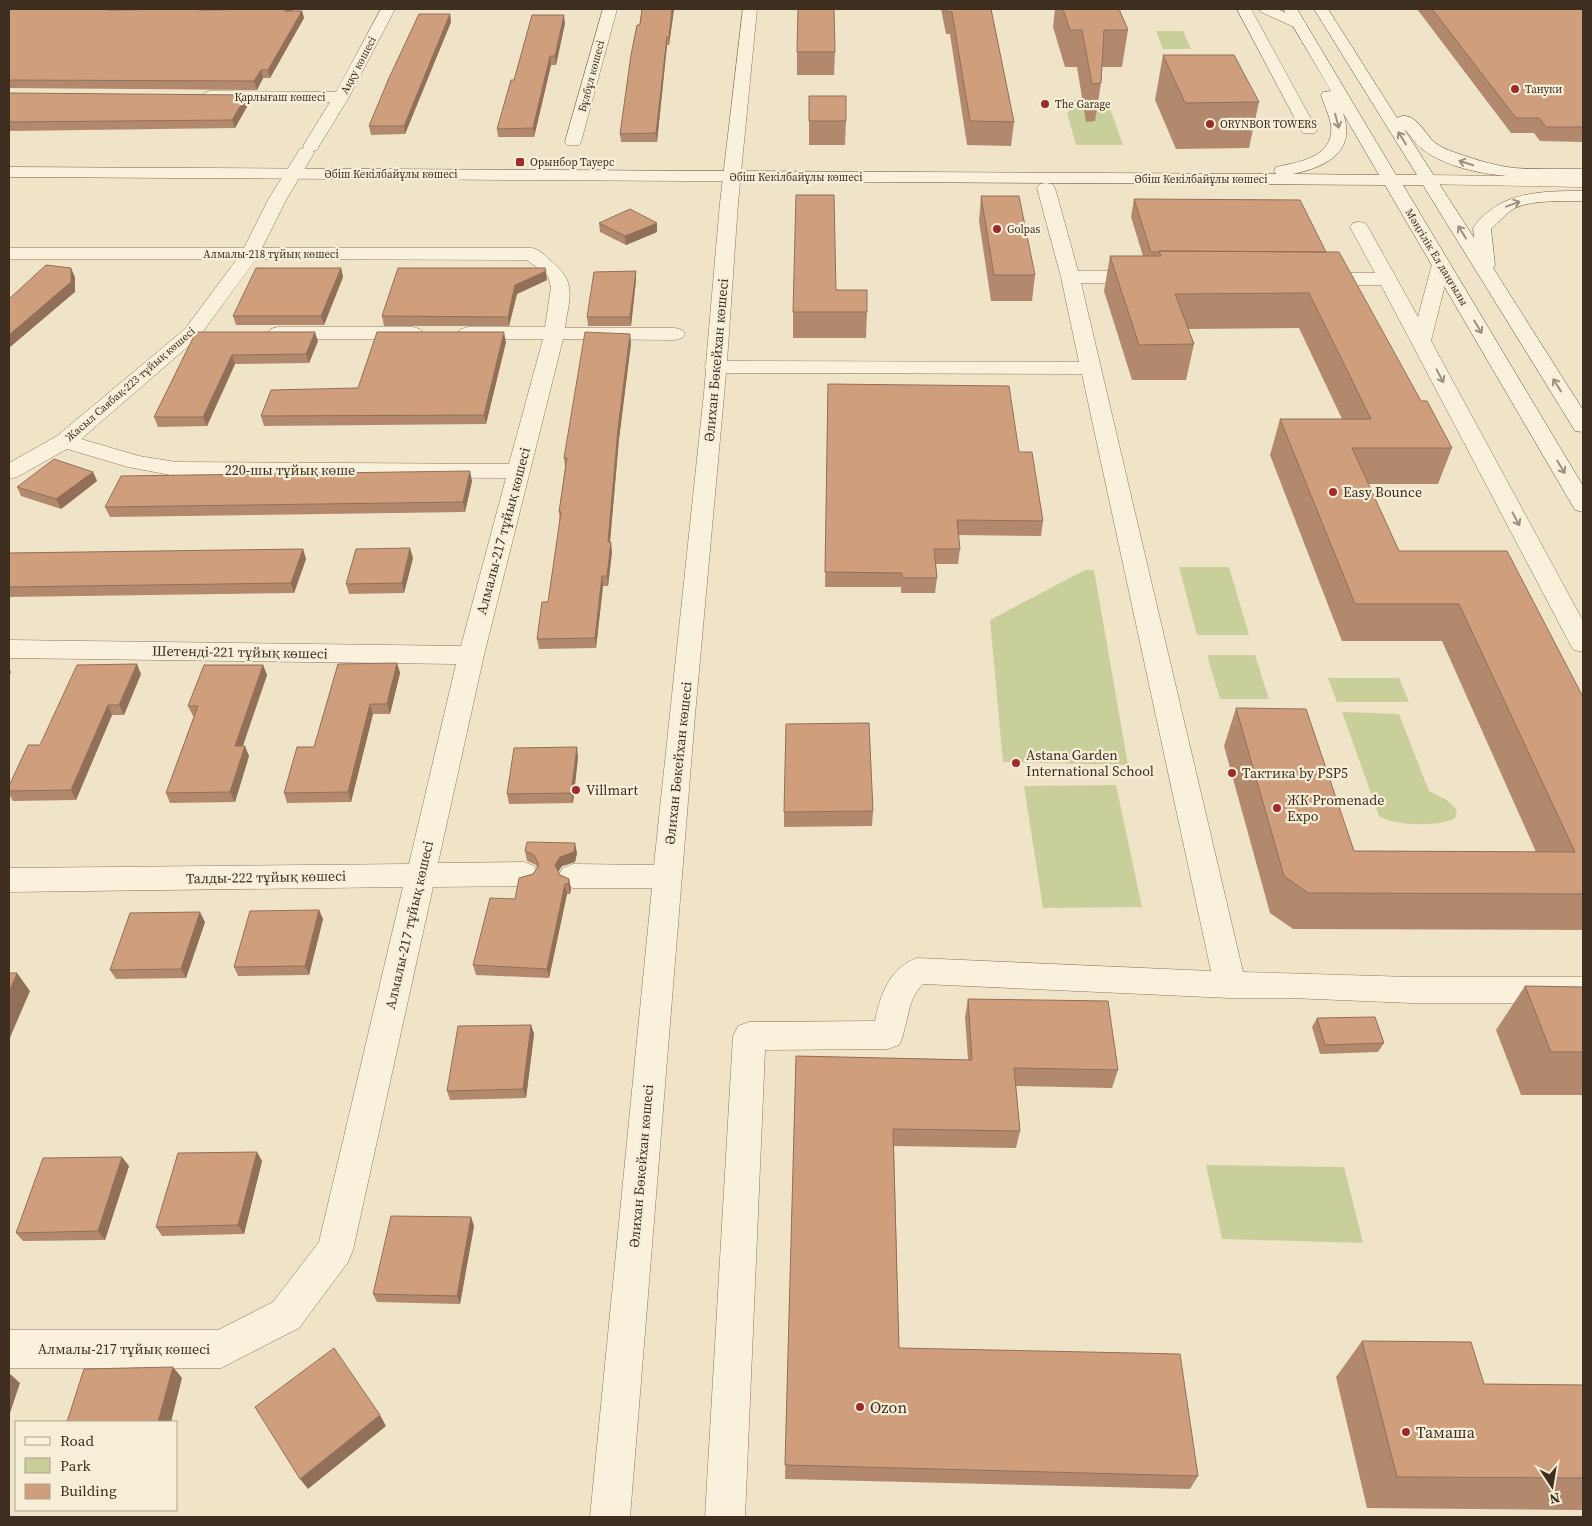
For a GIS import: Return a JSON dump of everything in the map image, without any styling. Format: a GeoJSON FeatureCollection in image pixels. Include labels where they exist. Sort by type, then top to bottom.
{"type":"FeatureCollection","features":[{"type":"Feature","properties":{"kind":"street","name":"Аққу көшесі"},"geometry":{"type":"LineString","coordinates":[[294,174],[341,97],[388,9]]}},
{"type":"Feature","properties":{"kind":"street","name":"Бұлбұл көшесі"},"geometry":{"type":"LineString","coordinates":[[573,142],[610,9]]}},
{"type":"Feature","properties":{"kind":"street","name":"Әлихан Бөкейхан көшесі"},"geometry":{"type":"LineString","coordinates":[[610,1517],[667,877],[711,422],[714,367],[750,9]]}},
{"type":"Feature","properties":{"kind":"street"},"geometry":{"type":"LineString","coordinates":[[1266,9],[1299,24]]}},
{"type":"Feature","properties":{"kind":"street"},"geometry":{"type":"LineString","coordinates":[[1275,9],[1299,24]]}},
{"type":"Feature","properties":{"kind":"street","name":"Мәңгілік Ел даңғылы"},"geometry":{"type":"LineString","coordinates":[[1290,9],[1583,505]]}},
{"type":"Feature","properties":{"kind":"street"},"geometry":{"type":"LineString","coordinates":[[1321,9],[1583,426]]}},
{"type":"Feature","properties":{"kind":"street"},"geometry":{"type":"LineString","coordinates":[[1249,11],[1309,130]]}},
{"type":"Feature","properties":{"kind":"street"},"geometry":{"type":"LineString","coordinates":[[1232,179],[1289,170],[1324,158],[1332,152],[1339,139],[1340,127],[1319,58]]}},
{"type":"Feature","properties":{"kind":"street","name":"Қарлығаш көшесі"},"geometry":{"type":"LineString","coordinates":[[194,96],[341,97]]}},
{"type":"Feature","properties":{"kind":"street"},"geometry":{"type":"LineString","coordinates":[[1382,106],[1400,117],[1420,134],[1426,144],[1454,159],[1515,174],[1583,174]]}},
{"type":"Feature","properties":{"kind":"street","name":"Әбіш Кекілбайұлы көшесі"},"geometry":{"type":"LineString","coordinates":[[9,172],[1583,182]]}},
{"type":"Feature","properties":{"kind":"street","name":"Жасыл Саябақ-223 тұйық көшесі"},"geometry":{"type":"LineString","coordinates":[[9,472],[65,441],[202,333],[250,254],[277,200],[294,174]]}},
{"type":"Feature","properties":{"kind":"street"},"geometry":{"type":"LineString","coordinates":[[1046,188],[1070,277],[1230,985]]}},
{"type":"Feature","properties":{"kind":"street"},"geometry":{"type":"LineString","coordinates":[[1486,272],[1482,228],[1502,209],[1516,202],[1583,196]]}},
{"type":"Feature","properties":{"kind":"street"},"geometry":{"type":"LineString","coordinates":[[1360,227],[1583,644]]}},
{"type":"Feature","properties":{"kind":"street"},"geometry":{"type":"LineString","coordinates":[[9,270],[18,253]]}},
{"type":"Feature","properties":{"kind":"street","name":"Алмалы-218 тұйық көшесі"},"geometry":{"type":"LineString","coordinates":[[18,253],[532,254]]}},
{"type":"Feature","properties":{"kind":"street","name":"Алмалы-217 тұйық көшесі"},"geometry":{"type":"LineString","coordinates":[[9,1349],[221,1349],[286,1315],[335,1250],[471,655],[554,334],[561,287],[556,274],[532,254]]}},
{"type":"Feature","properties":{"kind":"street"},"geometry":{"type":"LineString","coordinates":[[1421,340],[1441,264]]}},
{"type":"Feature","properties":{"kind":"street"},"geometry":{"type":"LineString","coordinates":[[1070,277],[1168,278]]}},
{"type":"Feature","properties":{"kind":"street"},"geometry":{"type":"LineString","coordinates":[[1296,279],[1388,279]]}},
{"type":"Feature","properties":{"kind":"street"},"geometry":{"type":"LineString","coordinates":[[260,333],[675,334]]}},
{"type":"Feature","properties":{"kind":"street"},"geometry":{"type":"LineString","coordinates":[[714,367],[1090,368]]}},
{"type":"Feature","properties":{"kind":"street","name":"220-шы тұйық көше"},"geometry":{"type":"LineString","coordinates":[[65,441],[136,462],[176,469],[519,471]]}},
{"type":"Feature","properties":{"kind":"street","name":"Шетенді-221 тұйық көшесі"},"geometry":{"type":"LineString","coordinates":[[9,649],[471,655]]}},
{"type":"Feature","properties":{"kind":"street","name":"Талды-222 тұйық көшесі"},"geometry":{"type":"LineString","coordinates":[[9,880],[524,874]]}},
{"type":"Feature","properties":{"kind":"street"},"geometry":{"type":"LineString","coordinates":[[573,876],[667,877]]}},
{"type":"Feature","properties":{"kind":"street"},"geometry":{"type":"LineString","coordinates":[[725,1517],[749,1036],[888,1035],[898,990],[905,979],[917,971],[1230,985],[1291,985],[1411,990],[1583,990]]}},
{"type":"Feature","properties":{"kind":"green space"},"geometry":{"type":"Polygon","coordinates":[[[1156,31],[1183,31],[1191,49],[1163,49],[1156,31]]]}},
{"type":"Feature","properties":{"kind":"green space"},"geometry":{"type":"Polygon","coordinates":[[[1066,100],[1107,100],[1123,145],[1076,145],[1067,113],[1069,112],[1066,100]]]}},
{"type":"Feature","properties":{"kind":"green space"},"geometry":{"type":"Polygon","coordinates":[[[1179,567],[1229,567],[1249,635],[1197,635],[1179,567]]]}},
{"type":"Feature","properties":{"kind":"green space"},"geometry":{"type":"Polygon","coordinates":[[[1085,570],[1094,570],[1128,765],[1003,762],[990,620],[1085,570]]]}},
{"type":"Feature","properties":{"kind":"green space"},"geometry":{"type":"Polygon","coordinates":[[[1207,655],[1255,655],[1269,699],[1220,699],[1207,655]]]}},
{"type":"Feature","properties":{"kind":"green space"},"geometry":{"type":"Polygon","coordinates":[[[1328,678],[1399,678],[1409,702],[1337,702],[1328,678]]]}},
{"type":"Feature","properties":{"kind":"green space"},"geometry":{"type":"Polygon","coordinates":[[[1342,712],[1399,714],[1429,791],[1447,800],[1457,810],[1455,818],[1439,823],[1417,824],[1395,822],[1379,816],[1342,712]]]}},
{"type":"Feature","properties":{"kind":"green space"},"geometry":{"type":"Polygon","coordinates":[[[1116,785],[1142,907],[1043,908],[1024,786],[1116,785]]]}},
{"type":"Feature","properties":{"kind":"green space"},"geometry":{"type":"Polygon","coordinates":[[[1206,1165],[1344,1167],[1363,1243],[1222,1239],[1206,1165]]]}},
{"type":"Feature","properties":{"kind":"building"},"geometry":{"type":"Polygon","coordinates":[[[9,9],[286,9],[285,11],[302,11],[268,70],[261,70],[254,81],[9,80],[9,9]]]}},
{"type":"Feature","properties":{"kind":"building"},"geometry":{"type":"Polygon","coordinates":[[[642,9],[672,9],[656,133],[620,134],[631,55],[637,25],[640,25],[642,9]]]}},
{"type":"Feature","properties":{"kind":"building"},"geometry":{"type":"Polygon","coordinates":[[[798,9],[834,9],[835,52],[797,52],[798,9]]]}},
{"type":"Feature","properties":{"kind":"building"},"geometry":{"type":"Polygon","coordinates":[[[947,9],[991,9],[1014,122],[970,121],[952,12],[947,12],[947,9]]]}},
{"type":"Feature","properties":{"kind":"building"},"geometry":{"type":"Polygon","coordinates":[[[1063,9],[1119,9],[1128,30],[1104,30],[1101,83],[1092,84],[1082,30],[1070,30],[1063,9]]]}},
{"type":"Feature","properties":{"kind":"building"},"geometry":{"type":"Polygon","coordinates":[[[1432,9],[1583,9],[1583,127],[1546,127],[1539,118],[1516,118],[1432,9]]]}},
{"type":"Feature","properties":{"kind":"building"},"geometry":{"type":"Polygon","coordinates":[[[419,14],[450,14],[404,126],[369,126],[389,78],[419,14]]]}},
{"type":"Feature","properties":{"kind":"building"},"geometry":{"type":"Polygon","coordinates":[[[532,15],[564,15],[555,56],[550,56],[533,128],[497,129],[511,80],[514,80],[532,15]]]}},
{"type":"Feature","properties":{"kind":"building"},"geometry":{"type":"Polygon","coordinates":[[[1163,55],[1234,55],[1259,102],[1185,103],[1163,55]]]}},
{"type":"Feature","properties":{"kind":"building"},"geometry":{"type":"Polygon","coordinates":[[[9,93],[247,95],[232,120],[9,122],[9,93]]]}},
{"type":"Feature","properties":{"kind":"building"},"geometry":{"type":"Polygon","coordinates":[[[809,96],[846,96],[846,121],[809,121],[809,96]]]}},
{"type":"Feature","properties":{"kind":"building"},"geometry":{"type":"Polygon","coordinates":[[[796,195],[834,195],[836,290],[867,290],[867,312],[793,312],[796,195]]]}},
{"type":"Feature","properties":{"kind":"building"},"geometry":{"type":"Polygon","coordinates":[[[981,196],[1019,196],[1035,275],[994,275],[981,196]]]}},
{"type":"Feature","properties":{"kind":"building"},"geometry":{"type":"Polygon","coordinates":[[[1134,199],[1300,200],[1326,252],[1151,252],[1134,199]]]}},
{"type":"Feature","properties":{"kind":"building"},"geometry":{"type":"Polygon","coordinates":[[[630,209],[657,223],[625,236],[599,223],[630,209]]]}},
{"type":"Feature","properties":{"kind":"building"},"geometry":{"type":"Polygon","coordinates":[[[1159,251],[1339,252],[1421,401],[1427,401],[1452,448],[1352,448],[1399,551],[1507,551],[1583,697],[1583,894],[1308,893],[1284,876],[1236,708],[1306,709],[1354,851],[1575,852],[1459,604],[1355,604],[1280,419],[1371,419],[1309,293],[1175,294],[1194,344],[1139,345],[1110,256],[1161,256],[1159,251]]]}},
{"type":"Feature","properties":{"kind":"building"},"geometry":{"type":"Polygon","coordinates":[[[46,265],[71,268],[71,282],[9,335],[9,299],[46,265]]]}},
{"type":"Feature","properties":{"kind":"building"},"geometry":{"type":"Polygon","coordinates":[[[256,268],[341,268],[321,316],[233,316],[256,268]]]}},
{"type":"Feature","properties":{"kind":"building"},"geometry":{"type":"Polygon","coordinates":[[[398,268],[545,268],[546,271],[515,285],[508,317],[382,316],[398,268]]]}},
{"type":"Feature","properties":{"kind":"building"},"geometry":{"type":"Polygon","coordinates":[[[636,271],[630,317],[587,317],[594,272],[636,271]]]}},
{"type":"Feature","properties":{"kind":"building"},"geometry":{"type":"Polygon","coordinates":[[[196,332],[315,332],[306,354],[232,355],[203,417],[154,417],[196,332]]]}},
{"type":"Feature","properties":{"kind":"building"},"geometry":{"type":"Polygon","coordinates":[[[377,332],[504,332],[484,415],[261,416],[271,390],[358,388],[377,332]]]}},
{"type":"Feature","properties":{"kind":"building"},"geometry":{"type":"Polygon","coordinates":[[[585,332],[630,334],[618,429],[608,542],[611,542],[607,576],[602,576],[595,638],[537,639],[542,602],[548,602],[567,458],[564,458],[585,332]]]}},
{"type":"Feature","properties":{"kind":"building"},"geometry":{"type":"Polygon","coordinates":[[[828,384],[1009,386],[1019,452],[1032,452],[1043,521],[957,520],[960,549],[934,549],[937,578],[902,578],[902,573],[825,572],[828,384]]]}},
{"type":"Feature","properties":{"kind":"building"},"geometry":{"type":"Polygon","coordinates":[[[54,459],[93,472],[56,499],[17,487],[54,459]]]}},
{"type":"Feature","properties":{"kind":"building"},"geometry":{"type":"Polygon","coordinates":[[[470,471],[463,502],[105,507],[121,476],[470,471]]]}},
{"type":"Feature","properties":{"kind":"building"},"geometry":{"type":"Polygon","coordinates":[[[410,548],[402,583],[346,584],[356,549],[410,548]]]}},
{"type":"Feature","properties":{"kind":"building"},"geometry":{"type":"Polygon","coordinates":[[[303,549],[291,583],[9,587],[9,553],[303,549]]]}},
{"type":"Feature","properties":{"kind":"building"},"geometry":{"type":"Polygon","coordinates":[[[397,663],[387,704],[370,704],[348,792],[284,793],[297,747],[314,747],[338,664],[397,663]]]}},
{"type":"Feature","properties":{"kind":"building"},"geometry":{"type":"Polygon","coordinates":[[[137,664],[119,705],[108,705],[71,790],[9,791],[9,786],[28,745],[40,745],[77,665],[137,664]]]}},
{"type":"Feature","properties":{"kind":"building"},"geometry":{"type":"Polygon","coordinates":[[[204,665],[263,665],[235,746],[245,746],[230,792],[166,793],[198,706],[188,706],[204,665]]]}},
{"type":"Feature","properties":{"kind":"building"},"geometry":{"type":"Polygon","coordinates":[[[869,723],[873,811],[784,812],[786,724],[869,723]]]}},
{"type":"Feature","properties":{"kind":"building"},"geometry":{"type":"Polygon","coordinates":[[[577,747],[571,793],[507,794],[514,748],[577,747]]]}},
{"type":"Feature","properties":{"kind":"building"},"geometry":{"type":"Polygon","coordinates":[[[527,842],[575,843],[574,852],[560,857],[555,865],[560,875],[569,879],[568,884],[565,884],[547,969],[473,965],[490,898],[515,899],[519,878],[533,874],[539,865],[534,855],[525,851],[527,842]]]}},
{"type":"Feature","properties":{"kind":"building"},"geometry":{"type":"Polygon","coordinates":[[[319,910],[305,966],[234,967],[250,911],[319,910]]]}},
{"type":"Feature","properties":{"kind":"building"},"geometry":{"type":"Polygon","coordinates":[[[200,912],[181,969],[110,970],[130,913],[200,912]]]}},
{"type":"Feature","properties":{"kind":"building"},"geometry":{"type":"Polygon","coordinates":[[[9,973],[17,973],[9,992],[9,973]]]}},
{"type":"Feature","properties":{"kind":"building"},"geometry":{"type":"Polygon","coordinates":[[[1525,986],[1583,987],[1583,1052],[1551,1052],[1525,986]]]}},
{"type":"Feature","properties":{"kind":"building"},"geometry":{"type":"Polygon","coordinates":[[[968,999],[1108,1001],[1118,1070],[1014,1068],[1020,1131],[893,1129],[899,1348],[1180,1354],[1198,1476],[785,1465],[796,1056],[972,1060],[968,999]]]}},
{"type":"Feature","properties":{"kind":"building"},"geometry":{"type":"Polygon","coordinates":[[[1375,1017],[1384,1043],[1325,1045],[1317,1018],[1375,1017]]]}},
{"type":"Feature","properties":{"kind":"building"},"geometry":{"type":"Polygon","coordinates":[[[531,1025],[523,1089],[447,1091],[458,1026],[531,1025]]]}},
{"type":"Feature","properties":{"kind":"building"},"geometry":{"type":"Polygon","coordinates":[[[257,1152],[238,1225],[156,1227],[178,1153],[257,1152]]]}},
{"type":"Feature","properties":{"kind":"building"},"geometry":{"type":"Polygon","coordinates":[[[122,1157],[98,1231],[16,1233],[43,1158],[122,1157]]]}},
{"type":"Feature","properties":{"kind":"building"},"geometry":{"type":"Polygon","coordinates":[[[391,1216],[471,1217],[457,1296],[373,1294],[391,1216]]]}},
{"type":"Feature","properties":{"kind":"building"},"geometry":{"type":"Polygon","coordinates":[[[1362,1341],[1471,1342],[1484,1384],[1583,1385],[1583,1478],[1397,1477],[1362,1341]]]}},
{"type":"Feature","properties":{"kind":"building"},"geometry":{"type":"Polygon","coordinates":[[[334,1348],[380,1415],[300,1479],[255,1407],[334,1348]]]}},
{"type":"Feature","properties":{"kind":"building"},"geometry":{"type":"Polygon","coordinates":[[[173,1367],[158,1421],[67,1421],[84,1369],[173,1367]]]}},
{"type":"Feature","properties":{"kind":"place","name":"Тануки"},"geometry":{"type":"Point","coordinates":[1515,89]}},
{"type":"Feature","properties":{"kind":"place","name":"The Garage"},"geometry":{"type":"Point","coordinates":[1045,104]}},
{"type":"Feature","properties":{"kind":"place","name":"ORYNBOR TOWERS"},"geometry":{"type":"Point","coordinates":[1210,124]}},
{"type":"Feature","properties":{"kind":"place","name":"Орынбор Тауерс"},"geometry":{"type":"Point","coordinates":[520,162]}},
{"type":"Feature","properties":{"kind":"place","name":"Golpas"},"geometry":{"type":"Point","coordinates":[997,229]}},
{"type":"Feature","properties":{"kind":"place","name":"Easy Bounce"},"geometry":{"type":"Point","coordinates":[1333,492]}},
{"type":"Feature","properties":{"kind":"place","name":"Astana Garden International School"},"geometry":{"type":"Point","coordinates":[1016,763]}},
{"type":"Feature","properties":{"kind":"place","name":"Тактика by PSP5"},"geometry":{"type":"Point","coordinates":[1232,773]}},
{"type":"Feature","properties":{"kind":"place","name":"Villmart"},"geometry":{"type":"Point","coordinates":[576,790]}},
{"type":"Feature","properties":{"kind":"place","name":"ЖК Promenade Expo"},"geometry":{"type":"Point","coordinates":[1277,808]}},
{"type":"Feature","properties":{"kind":"place","name":"Ozon"},"geometry":{"type":"Point","coordinates":[860,1407]}},
{"type":"Feature","properties":{"kind":"place","name":"Тамаша"},"geometry":{"type":"Point","coordinates":[1406,1432]}}]}
